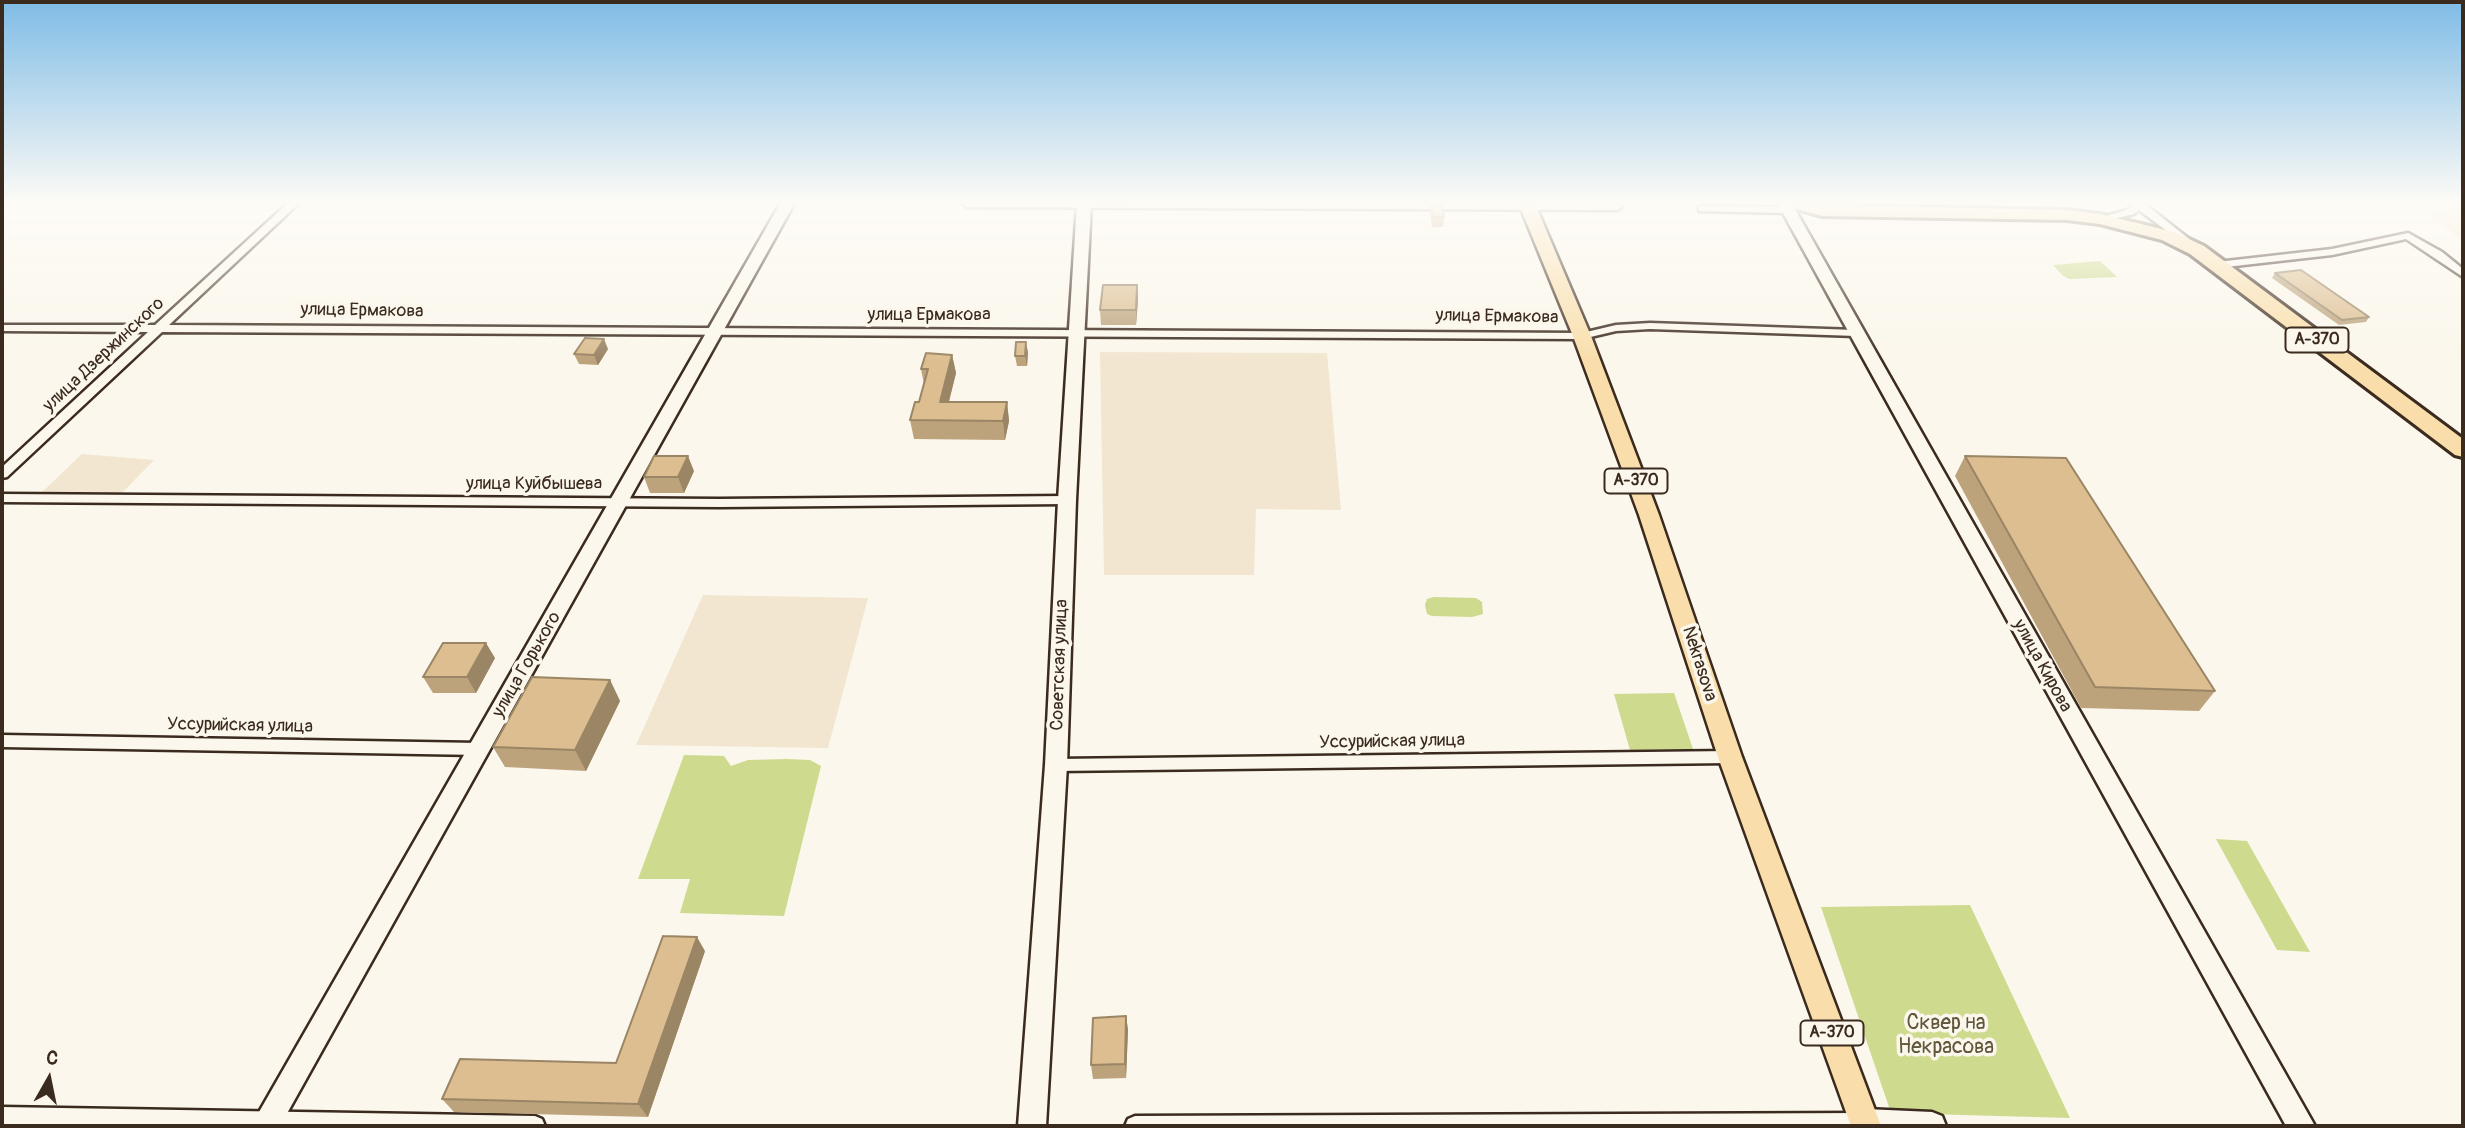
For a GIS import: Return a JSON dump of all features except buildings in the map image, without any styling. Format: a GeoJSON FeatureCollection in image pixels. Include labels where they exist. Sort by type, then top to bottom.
{"type":"FeatureCollection","features":[{"type":"Feature","properties":{"kind":"highway","name":"А-370"},"geometry":{"type":"LineString","coordinates":[[2206,257],[2463,450]]}},
{"type":"Feature","properties":{"kind":"main road","name":"улица Горького"},"geometry":{"type":"LineString","coordinates":[[267,1124],[757,257]]}},
{"type":"Feature","properties":{"kind":"main road","name":"Советская улица"},"geometry":{"type":"LineString","coordinates":[[1032,1126],[1056,765],[1067,500],[1081,257]]}},
{"type":"Feature","properties":{"kind":"main road","name":"Nekrasova"},"geometry":{"type":"LineString","coordinates":[[1549,257],[1582,336],[1649,515],[1730,757],[1866,1125]]}},
{"type":"Feature","properties":{"kind":"main road","name":"улица Кирова"},"geometry":{"type":"LineString","coordinates":[[1817,257],[1856,333],[2301,1126]]}},
{"type":"Feature","properties":{"kind":"main road"},"geometry":{"type":"LineString","coordinates":[[1866,1125],[1932,1126]]}},
{"type":"Feature","properties":{"kind":"street","name":"улица Дзержинского"},"geometry":{"type":"LineString","coordinates":[[2,474],[236,257]]}},
{"type":"Feature","properties":{"kind":"street"},"geometry":{"type":"LineString","coordinates":[[2217,265],[2291,257]]}},
{"type":"Feature","properties":{"kind":"street"},"geometry":{"type":"LineString","coordinates":[[2441,257],[2463,274]]}},
{"type":"Feature","properties":{"kind":"street","name":"улица Ермакова"},"geometry":{"type":"LineString","coordinates":[[2,328],[1582,336],[1616,328],[1650,326],[1856,333]]}},
{"type":"Feature","properties":{"kind":"street","name":"улица Куйбышева"},"geometry":{"type":"LineString","coordinates":[[2,498],[620,502],[1067,500]]}},
{"type":"Feature","properties":{"kind":"street","name":"Уссурийская улица"},"geometry":{"type":"LineString","coordinates":[[2,741],[479,749]]}},
{"type":"Feature","properties":{"kind":"street","name":"Уссурийская улица"},"geometry":{"type":"LineString","coordinates":[[1056,765],[1730,757]]}},
{"type":"Feature","properties":{"kind":"street"},"geometry":{"type":"LineString","coordinates":[[2,1117],[267,1124],[535,1126]]}},
{"type":"Feature","properties":{"kind":"street"},"geometry":{"type":"LineString","coordinates":[[1136,1126],[1866,1125]]}},
{"type":"Feature","properties":{"kind":"shaded area"},"geometry":{"type":"Polygon","coordinates":[[[1100,352],[1327,353],[1341,510],[1256,509],[1254,575],[1104,575],[1100,352]]]}},
{"type":"Feature","properties":{"kind":"shaded area"},"geometry":{"type":"Polygon","coordinates":[[[82,454],[154,460],[121,494],[40,494],[82,454]]]}},
{"type":"Feature","properties":{"kind":"shaded area"},"geometry":{"type":"Polygon","coordinates":[[[703,595],[868,598],[828,748],[636,745],[703,595]]]}},
{"type":"Feature","properties":{"kind":"green space"},"geometry":{"type":"Polygon","coordinates":[[[2100,261],[2117,277],[2069,279],[2053,265],[2100,261]]]}},
{"type":"Feature","properties":{"kind":"green space"},"geometry":{"type":"Polygon","coordinates":[[[1476,598],[1482,602],[1483,614],[1472,617],[1432,616],[1427,614],[1425,605],[1427,599],[1476,598]]]}},
{"type":"Feature","properties":{"kind":"green space"},"geometry":{"type":"Polygon","coordinates":[[[1674,693],[1693,749],[1630,750],[1614,694],[1674,693]]]}},
{"type":"Feature","properties":{"kind":"green space"},"geometry":{"type":"Polygon","coordinates":[[[684,755],[724,756],[731,766],[748,760],[786,759],[810,760],[821,766],[784,916],[680,913],[690,879],[638,879],[684,755]]]}},
{"type":"Feature","properties":{"kind":"green space"},"geometry":{"type":"Polygon","coordinates":[[[2216,839],[2247,841],[2310,952],[2277,950],[2216,839]]]}},
{"type":"Feature","properties":{"kind":"green space","name":"Сквер на Некрасова"},"geometry":{"type":"Polygon","coordinates":[[[1970,905],[2070,1118],[1891,1113],[1821,907],[1970,905]]]}}]}
